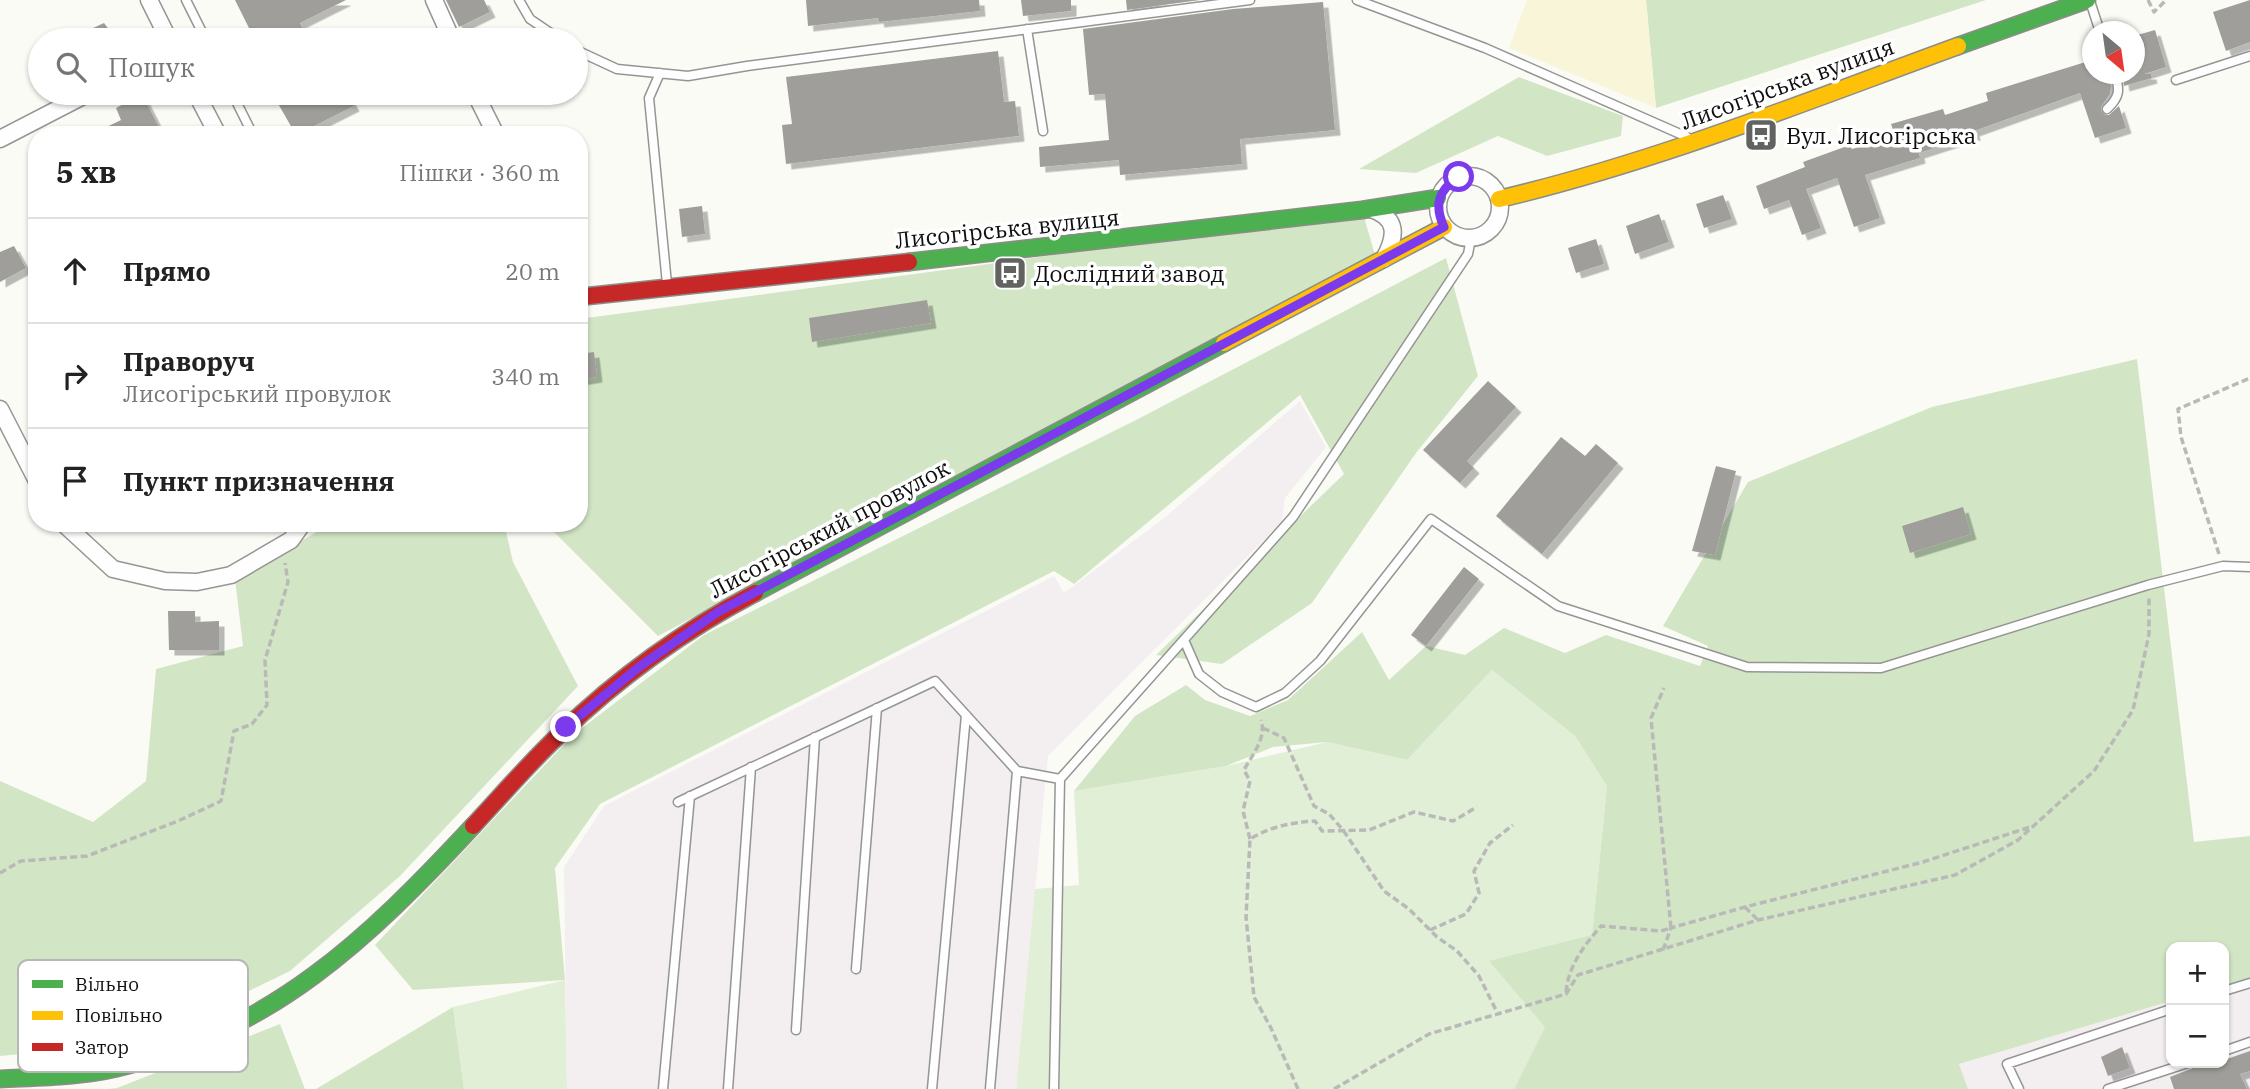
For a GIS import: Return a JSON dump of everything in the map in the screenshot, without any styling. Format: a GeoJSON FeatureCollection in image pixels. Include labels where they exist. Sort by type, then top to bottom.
{"type":"FeatureCollection","features":[{"type":"Feature","properties":{"kind":"street"},"geometry":{"type":"LineString","coordinates":[[149,0],[163,28]]}},
{"type":"Feature","properties":{"kind":"street"},"geometry":{"type":"LineString","coordinates":[[433,0],[446,28]]}},
{"type":"Feature","properties":{"kind":"street","name":"Лисогірська вулиця"},"geometry":{"type":"LineString","coordinates":[[1499,199],[1566,183],[1696,141],[2088,0]]}},
{"type":"Feature","properties":{"kind":"street"},"geometry":{"type":"LineString","coordinates":[[0,139],[66,105]]}},
{"type":"Feature","properties":{"kind":"street"},"geometry":{"type":"LineString","coordinates":[[202,105],[213,126]]}},
{"type":"Feature","properties":{"kind":"street"},"geometry":{"type":"LineString","coordinates":[[481,105],[492,126]]}},
{"type":"Feature","properties":{"kind":"street"},"geometry":{"type":"LineString","coordinates":[[1474,176],[1495,189],[1499,199],[1495,223],[1485,233],[1471,238],[1456,236],[1444,227],[1438,214],[1438,198],[1446,186],[1459,177],[1474,176]]}},
{"type":"Feature","properties":{"kind":"street","name":"Лисогірська вулиця"},"geometry":{"type":"LineString","coordinates":[[588,296],[1371,209],[1438,198]]}},
{"type":"Feature","properties":{"kind":"street"},"geometry":{"type":"LineString","coordinates":[[1371,209],[1384,213],[1392,226],[1392,243],[1383,260]]}},
{"type":"Feature","properties":{"kind":"street","name":"Лисогірський провулок"},"geometry":{"type":"LineString","coordinates":[[248,1019],[290,996],[329,968],[401,903],[566,727],[639,667],[718,612],[1444,227]]}},
{"type":"Feature","properties":{"kind":"street"},"geometry":{"type":"LineString","coordinates":[[0,409],[28,463]]}},
{"type":"Feature","properties":{"kind":"street"},"geometry":{"type":"LineString","coordinates":[[73,532],[113,569],[165,581],[198,582],[231,575],[291,540],[297,532]]}},
{"type":"Feature","properties":{"kind":"street","name":"Лисогірський провулок"},"geometry":{"type":"LineString","coordinates":[[0,1079],[67,1076],[91,1072]]}},
{"type":"Feature","properties":{"kind":"lane"},"geometry":{"type":"LineString","coordinates":[[186,0],[200,28]]}},
{"type":"Feature","properties":{"kind":"lane"},"geometry":{"type":"LineString","coordinates":[[519,0],[530,19],[543,28]]}},
{"type":"Feature","properties":{"kind":"lane"},"geometry":{"type":"LineString","coordinates":[[588,56],[617,69],[688,76],[1250,0]]}},
{"type":"Feature","properties":{"kind":"lane"},"geometry":{"type":"LineString","coordinates":[[1357,0],[1485,48],[1696,141]]}},
{"type":"Feature","properties":{"kind":"lane"},"geometry":{"type":"LineString","coordinates":[[2088,0],[2096,21]]}},
{"type":"Feature","properties":{"kind":"lane"},"geometry":{"type":"LineString","coordinates":[[1027,29],[1043,131]]}},
{"type":"Feature","properties":{"kind":"lane"},"geometry":{"type":"LineString","coordinates":[[2176,80],[2250,56]]}},
{"type":"Feature","properties":{"kind":"lane"},"geometry":{"type":"LineString","coordinates":[[660,74],[649,97],[667,288]]}},
{"type":"Feature","properties":{"kind":"lane"},"geometry":{"type":"LineString","coordinates":[[2107,109],[2119,95],[2119,84]]}},
{"type":"Feature","properties":{"kind":"lane"},"geometry":{"type":"LineString","coordinates":[[238,105],[248,126]]}},
{"type":"Feature","properties":{"kind":"lane"},"geometry":{"type":"LineString","coordinates":[[1054,1089],[1060,779],[1293,517],[1468,254],[1471,238]]}},
{"type":"Feature","properties":{"kind":"lane"},"geometry":{"type":"LineString","coordinates":[[1184,640],[1199,674],[1222,692],[1256,707],[1285,693],[1320,661],[1431,519],[1558,606],[1747,667],[1881,668],[2148,585],[2223,566],[2250,567]]}},
{"type":"Feature","properties":{"kind":"lane"},"geometry":{"type":"LineString","coordinates":[[678,802],[935,681],[1017,771],[1060,779]]}},
{"type":"Feature","properties":{"kind":"lane"},"geometry":{"type":"LineString","coordinates":[[856,969],[877,708]]}},
{"type":"Feature","properties":{"kind":"lane"},"geometry":{"type":"LineString","coordinates":[[932,1089],[966,715]]}},
{"type":"Feature","properties":{"kind":"lane"},"geometry":{"type":"LineString","coordinates":[[796,1030],[815,737]]}},
{"type":"Feature","properties":{"kind":"lane"},"geometry":{"type":"LineString","coordinates":[[728,1089],[751,767]]}},
{"type":"Feature","properties":{"kind":"lane"},"geometry":{"type":"LineString","coordinates":[[990,1089],[1017,771]]}},
{"type":"Feature","properties":{"kind":"lane"},"geometry":{"type":"LineString","coordinates":[[663,1089],[690,796]]}},
{"type":"Feature","properties":{"kind":"lane"},"geometry":{"type":"LineString","coordinates":[[2229,989],[2250,983]]}},
{"type":"Feature","properties":{"kind":"lane"},"geometry":{"type":"LineString","coordinates":[[2019,1089],[2007,1064],[2166,1011]]}},
{"type":"Feature","properties":{"kind":"lane"},"geometry":{"type":"LineString","coordinates":[[2229,1049],[2250,1042]]}},
{"type":"Feature","properties":{"kind":"lane"},"geometry":{"type":"LineString","coordinates":[[2108,1089],[2173,1068]]}},
{"type":"Feature","properties":{"kind":"path"},"geometry":{"type":"LineString","coordinates":[[2148,0],[2154,12],[2166,0]]}},
{"type":"Feature","properties":{"kind":"path"},"geometry":{"type":"LineString","coordinates":[[2223,566],[2181,437],[2178,409],[2250,378]]}},
{"type":"Feature","properties":{"kind":"path"},"geometry":{"type":"LineString","coordinates":[[0,873],[21,861],[87,856],[178,821],[221,801],[234,732],[252,724],[267,705],[265,660],[288,582],[283,545]]}},
{"type":"Feature","properties":{"kind":"path"},"geometry":{"type":"LineString","coordinates":[[1334,1089],[1429,1034],[1566,994],[1578,975],[1758,920],[1955,875],[2018,840],[2094,771],[2133,710],[2149,634],[2148,585]]}},
{"type":"Feature","properties":{"kind":"path"},"geometry":{"type":"LineString","coordinates":[[1663,950],[1671,928],[1651,718],[1664,688]]}},
{"type":"Feature","properties":{"kind":"path"},"geometry":{"type":"LineString","coordinates":[[1256,707],[1263,728],[1262,736],[1244,770],[1250,781],[1243,811],[1250,839],[1247,917],[1254,997],[1298,1089]]}},
{"type":"Feature","properties":{"kind":"path"},"geometry":{"type":"LineString","coordinates":[[1263,728],[1283,738],[1314,806],[1329,814],[1343,830],[1384,891],[1409,908],[1437,937],[1457,951],[1479,976],[1498,1014]]}},
{"type":"Feature","properties":{"kind":"path"},"geometry":{"type":"LineString","coordinates":[[1250,839],[1268,828],[1315,821],[1322,831],[1368,830],[1414,812],[1453,821],[1477,807]]}},
{"type":"Feature","properties":{"kind":"path"},"geometry":{"type":"LineString","coordinates":[[1430,930],[1466,914],[1479,893],[1474,871],[1490,843],[1513,825]]}},
{"type":"Feature","properties":{"kind":"path"},"geometry":{"type":"LineString","coordinates":[[1566,994],[1567,977],[1578,952],[1601,926],[1661,931],[1923,862],[2034,826]]}},
{"type":"Feature","properties":{"kind":"path"},"geometry":{"type":"LineString","coordinates":[[1745,907],[1758,920]]}},
{"type":"Feature","properties":{"kind":"shaded area"},"geometry":{"type":"Polygon","coordinates":[[[1300,401],[1326,447],[1285,498],[1282,522],[1048,756],[1016,1089],[567,1089],[564,867],[604,806],[1054,576],[1064,593],[1163,519],[1300,401]]]}},
{"type":"Feature","properties":{"kind":"shaded area"},"geometry":{"type":"Polygon","coordinates":[[[2250,978],[2250,1089],[1968,1089],[1959,1064],[2166,1002],[2166,1068],[2229,1068],[2229,984],[2250,978]]]}},
{"type":"Feature","properties":{"kind":"green space"},"geometry":{"type":"Polygon","coordinates":[[[1646,0],[1986,0],[1656,108],[1646,0]]]}},
{"type":"Feature","properties":{"kind":"green space"},"geometry":{"type":"Polygon","coordinates":[[[1519,77],[1623,116],[1621,136],[1547,156],[1498,136],[1416,173],[1359,169],[1519,77]]]}},
{"type":"Feature","properties":{"kind":"green space"},"geometry":{"type":"Polygon","coordinates":[[[1362,210],[1375,255],[658,636],[554,532],[588,532],[588,318],[1362,210]]]}},
{"type":"Feature","properties":{"kind":"green space"},"geometry":{"type":"Polygon","coordinates":[[[1446,258],[1478,376],[1416,453],[1312,603],[1222,664],[1156,655],[1344,474],[1300,395],[1074,584],[1054,571],[600,804],[555,868],[565,980],[413,990],[375,945],[573,735],[704,635],[1138,419],[1446,258]]]}},
{"type":"Feature","properties":{"kind":"green space"},"geometry":{"type":"Polygon","coordinates":[[[2137,359],[2194,842],[2250,836],[2250,978],[2229,984],[2229,942],[2166,942],[2166,1002],[1959,1064],[1968,1089],[1514,1089],[1545,1027],[1489,961],[1592,935],[1607,786],[1575,736],[1492,670],[1407,760],[1327,742],[1273,747],[1226,766],[1074,791],[1135,716],[1186,685],[1205,700],[1250,716],[1288,700],[1362,632],[1389,680],[1426,646],[1465,655],[1504,628],[1565,653],[1606,635],[1700,666],[1708,646],[1663,626],[1748,482],[1932,407],[2137,359]]]}},
{"type":"Feature","properties":{"kind":"green space"},"geometry":{"type":"Polygon","coordinates":[[[317,532],[506,532],[513,562],[578,686],[400,876],[290,971],[248,991],[248,960],[18,960],[18,1054],[0,1056],[0,781],[93,822],[146,781],[156,669],[243,646],[235,579],[317,532]]]}},
{"type":"Feature","properties":{"kind":"green space"},"geometry":{"type":"Polygon","coordinates":[[[1492,670],[1575,736],[1607,786],[1592,935],[1514,1089],[1016,1089],[1035,889],[1079,885],[1074,791],[1226,766],[1327,742],[1407,760],[1492,670]]]}},
{"type":"Feature","properties":{"kind":"green space"},"geometry":{"type":"Polygon","coordinates":[[[565,980],[567,1089],[464,1089],[453,1007],[565,980]]]}},
{"type":"Feature","properties":{"kind":"green space"},"geometry":{"type":"Polygon","coordinates":[[[453,1007],[464,1089],[316,1089],[453,1007]]]}},
{"type":"Feature","properties":{"kind":"green space"},"geometry":{"type":"Polygon","coordinates":[[[280,1024],[305,1089],[109,1089],[158,1072],[248,1072],[248,1037],[280,1024]]]}},
{"type":"Feature","properties":{"kind":"sand"},"geometry":{"type":"Polygon","coordinates":[[[1527,0],[1646,0],[1656,108],[1509,48],[1527,0]]]}},
{"type":"Feature","properties":{"kind":"building"},"geometry":{"type":"Polygon","coordinates":[[[235,0],[346,0],[300,23],[302,28],[249,28],[235,0]]]}},
{"type":"Feature","properties":{"kind":"building"},"geometry":{"type":"Polygon","coordinates":[[[446,0],[484,0],[490,12],[459,27],[446,0]]]}},
{"type":"Feature","properties":{"kind":"building"},"geometry":{"type":"Polygon","coordinates":[[[806,0],[979,0],[980,11],[879,22],[878,18],[808,26],[806,0]]]}},
{"type":"Feature","properties":{"kind":"building"},"geometry":{"type":"Polygon","coordinates":[[[1021,0],[1071,0],[1071,11],[1023,16],[1021,0]]]}},
{"type":"Feature","properties":{"kind":"building"},"geometry":{"type":"Polygon","coordinates":[[[1126,0],[1200,0],[1127,10],[1126,0]]]}},
{"type":"Feature","properties":{"kind":"building"},"geometry":{"type":"Polygon","coordinates":[[[2250,0],[2250,42],[2226,51],[2213,12],[2250,0]]]}},
{"type":"Feature","properties":{"kind":"building"},"geometry":{"type":"Polygon","coordinates":[[[1323,2],[1335,130],[1240,139],[1242,164],[1120,175],[1119,160],[1040,167],[1039,147],[1109,140],[1105,94],[1089,95],[1083,29],[1233,9],[1323,2]]]}},
{"type":"Feature","properties":{"kind":"building"},"geometry":{"type":"Polygon","coordinates":[[[104,23],[108,28],[93,28],[104,23]]]}},
{"type":"Feature","properties":{"kind":"building"},"geometry":{"type":"Polygon","coordinates":[[[2155,30],[2166,67],[2145,74],[2145,33],[2155,30]]]}},
{"type":"Feature","properties":{"kind":"building"},"geometry":{"type":"Polygon","coordinates":[[[998,51],[1004,102],[1015,101],[1019,136],[786,164],[782,125],[792,124],[786,77],[998,51]]]}},
{"type":"Feature","properties":{"kind":"building"},"geometry":{"type":"Polygon","coordinates":[[[2082,63],[2082,84],[2111,84],[2110,94],[2101,111],[2109,115],[2119,106],[2126,128],[2095,138],[2080,93],[1974,131],[1975,135],[1919,153],[1920,158],[1865,175],[1880,218],[1854,227],[1837,178],[1806,189],[1821,228],[1802,235],[1789,200],[1764,209],[1756,186],[1805,167],[1803,162],[1850,145],[1852,149],[1895,136],[1891,124],[1943,109],[1945,115],[1988,101],[1986,93],[2082,63]]]}},
{"type":"Feature","properties":{"kind":"building"},"geometry":{"type":"Polygon","coordinates":[[[2145,74],[2151,74],[2152,78],[2145,80],[2145,74]]]}},
{"type":"Feature","properties":{"kind":"building"},"geometry":{"type":"Polygon","coordinates":[[[122,105],[148,105],[158,126],[109,126],[121,120],[116,108],[122,105]]]}},
{"type":"Feature","properties":{"kind":"building"},"geometry":{"type":"Polygon","coordinates":[[[279,105],[354,106],[314,126],[291,126],[279,105]]]}},
{"type":"Feature","properties":{"kind":"building"},"geometry":{"type":"Polygon","coordinates":[[[1723,195],[1732,219],[1704,228],[1696,204],[1723,195]]]}},
{"type":"Feature","properties":{"kind":"building"},"geometry":{"type":"Polygon","coordinates":[[[702,206],[705,234],[682,237],[679,209],[702,206]]]}},
{"type":"Feature","properties":{"kind":"building"},"geometry":{"type":"Polygon","coordinates":[[[1659,214],[1669,242],[1635,254],[1626,226],[1659,214]]]}},
{"type":"Feature","properties":{"kind":"building"},"geometry":{"type":"Polygon","coordinates":[[[1596,239],[1604,264],[1576,273],[1568,248],[1596,239]]]}},
{"type":"Feature","properties":{"kind":"building"},"geometry":{"type":"Polygon","coordinates":[[[14,246],[26,268],[0,282],[0,252],[14,246]]]}},
{"type":"Feature","properties":{"kind":"building"},"geometry":{"type":"Polygon","coordinates":[[[927,300],[931,323],[812,342],[809,318],[927,300]]]}},
{"type":"Feature","properties":{"kind":"building"},"geometry":{"type":"Polygon","coordinates":[[[594,352],[597,377],[588,378],[588,353],[594,352]]]}},
{"type":"Feature","properties":{"kind":"building"},"geometry":{"type":"Polygon","coordinates":[[[1488,381],[1516,407],[1467,461],[1474,468],[1460,483],[1423,450],[1488,381]]]}},
{"type":"Feature","properties":{"kind":"building"},"geometry":{"type":"Polygon","coordinates":[[[1561,437],[1585,456],[1596,444],[1618,463],[1542,554],[1496,516],[1561,437]]]}},
{"type":"Feature","properties":{"kind":"building"},"geometry":{"type":"Polygon","coordinates":[[[1716,466],[1736,471],[1715,555],[1692,551],[1716,466]]]}},
{"type":"Feature","properties":{"kind":"building"},"geometry":{"type":"Polygon","coordinates":[[[1963,507],[1971,534],[1910,553],[1902,526],[1963,507]]]}},
{"type":"Feature","properties":{"kind":"building"},"geometry":{"type":"Polygon","coordinates":[[[1464,567],[1479,579],[1426,646],[1411,635],[1464,567]]]}},
{"type":"Feature","properties":{"kind":"building"},"geometry":{"type":"Polygon","coordinates":[[[168,611],[195,611],[195,622],[219,621],[219,650],[169,650],[168,611]]]}},
{"type":"Feature","properties":{"kind":"building"},"geometry":{"type":"Polygon","coordinates":[[[2122,1047],[2130,1068],[2108,1076],[2101,1057],[2122,1047]]]}},
{"type":"Feature","properties":{"kind":"building"},"geometry":{"type":"Polygon","coordinates":[[[2250,1051],[2250,1071],[2240,1074],[2247,1089],[2174,1089],[2170,1077],[2193,1068],[2229,1068],[2229,1058],[2250,1051]]]}},
{"type":"Feature","properties":{"kind":"traffic: fast"},"geometry":{"type":"LineString","coordinates":[[1958,46],[2087,0]]}},
{"type":"Feature","properties":{"kind":"traffic: fast"},"geometry":{"type":"LineString","coordinates":[[909,262],[1362,210],[1438,198]]}},
{"type":"Feature","properties":{"kind":"traffic: fast"},"geometry":{"type":"LineString","coordinates":[[755,593],[1224,343]]}},
{"type":"Feature","properties":{"kind":"traffic: fast"},"geometry":{"type":"LineString","coordinates":[[248,1017],[314,976],[355,942],[395,906],[473,826]]}},
{"type":"Feature","properties":{"kind":"traffic: fast"},"geometry":{"type":"LineString","coordinates":[[0,1079],[96,1072]]}},
{"type":"Feature","properties":{"kind":"traffic: slow"},"geometry":{"type":"LineString","coordinates":[[1499,199],[1673,149],[1958,46]]}},
{"type":"Feature","properties":{"kind":"traffic: slow"},"geometry":{"type":"LineString","coordinates":[[1224,343],[1444,227]]}},
{"type":"Feature","properties":{"kind":"traffic: jam"},"geometry":{"type":"LineString","coordinates":[[588,296],[909,262]]}},
{"type":"Feature","properties":{"kind":"traffic: jam"},"geometry":{"type":"LineString","coordinates":[[473,826],[527,767],[606,693],[678,639],[755,593]]}},
{"type":"Feature","properties":{"kind":"place","name":"Вул. Лисогірська"},"geometry":{"type":"Point","coordinates":[1761,135]}},
{"type":"Feature","properties":{"kind":"place","name":"Дослідний завод"},"geometry":{"type":"Point","coordinates":[1010,273]}},
{"type":"Feature","properties":{"kind":"route"},"geometry":{"type":"LineString","coordinates":[[566,727],[639,667],[718,612],[1444,227],[1438,214],[1438,198],[1446,186],[1459,177]]}}]}
